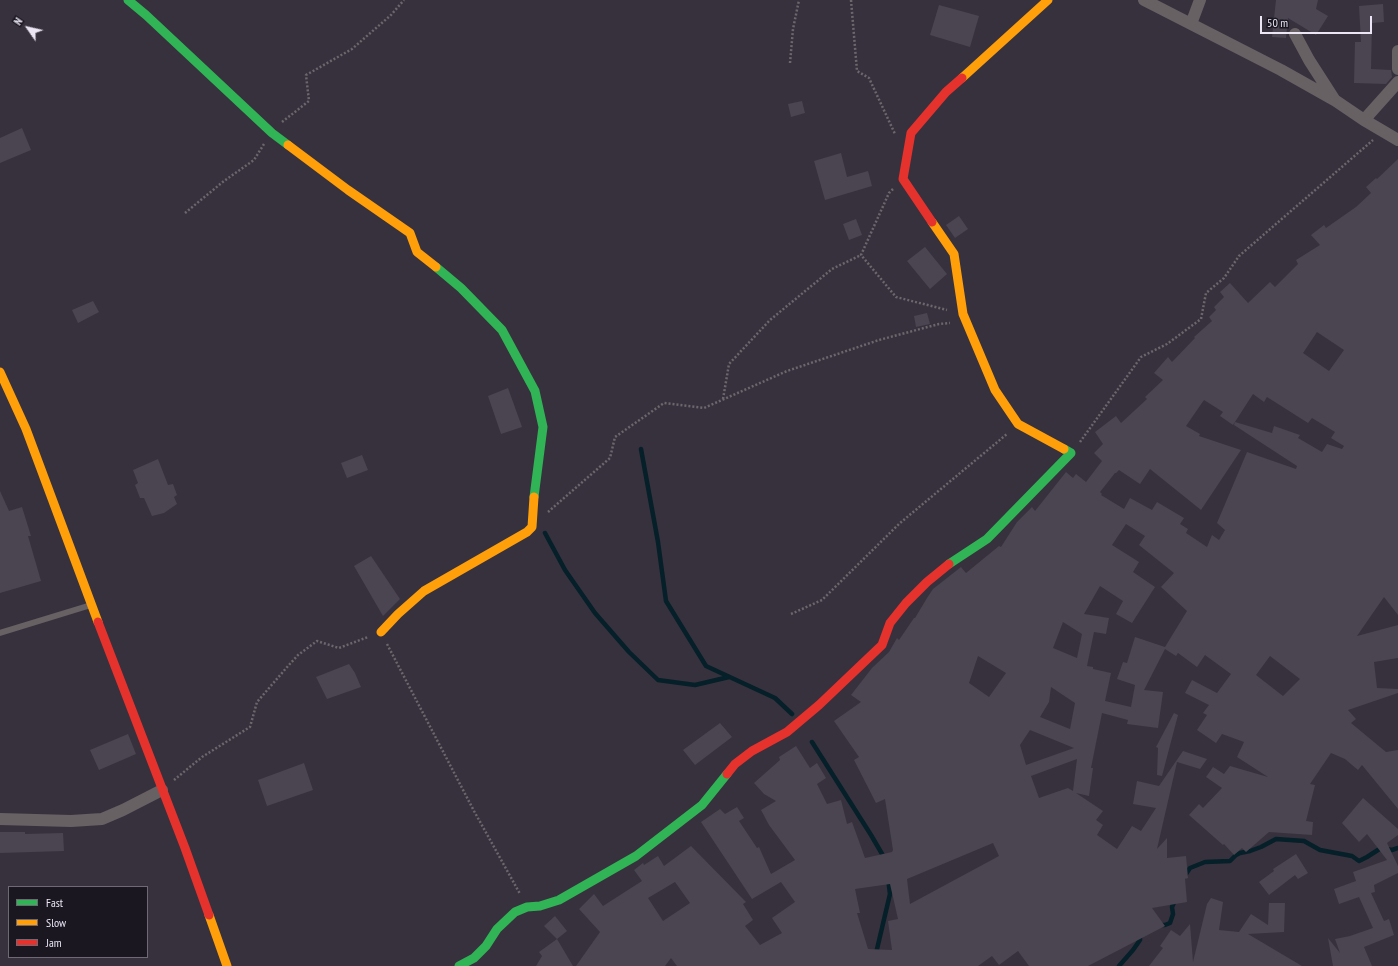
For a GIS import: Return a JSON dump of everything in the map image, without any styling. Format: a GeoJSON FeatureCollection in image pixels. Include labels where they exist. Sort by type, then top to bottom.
{"type":"FeatureCollection","features":[{"type":"Feature","properties":{"kind":"street"},"geometry":{"type":"LineString","coordinates":[[128,0],[272,133],[348,190],[410,233],[417,252],[461,288],[502,330],[535,391],[543,427],[536,476],[532,527],[527,532],[424,591],[398,614],[381,632]]}},
{"type":"Feature","properties":{"kind":"street"},"geometry":{"type":"LineString","coordinates":[[459,966],[474,958],[486,946],[497,929],[515,912],[527,906],[540,906],[559,900],[609,872],[636,856],[702,806],[735,764],[752,751],[787,732],[819,705],[882,645],[890,622],[906,603],[927,582],[957,558],[987,538],[1071,453],[1018,424],[995,390],[964,318],[954,254],[903,179],[911,133],[946,92],[1048,0]]}},
{"type":"Feature","properties":{"kind":"street"},"geometry":{"type":"LineString","coordinates":[[1144,0],[1281,70],[1336,101],[1398,140]]}},
{"type":"Feature","properties":{"kind":"street"},"geometry":{"type":"LineString","coordinates":[[1191,24],[1200,0]]}},
{"type":"Feature","properties":{"kind":"street"},"geometry":{"type":"LineString","coordinates":[[1295,34],[1309,60],[1336,101]]}},
{"type":"Feature","properties":{"kind":"street"},"geometry":{"type":"LineString","coordinates":[[1398,51],[1398,69]]}},
{"type":"Feature","properties":{"kind":"street"},"geometry":{"type":"LineString","coordinates":[[1364,120],[1398,82]]}},
{"type":"Feature","properties":{"kind":"street"},"geometry":{"type":"LineString","coordinates":[[0,372],[26,429],[91,605],[185,848],[227,966]]}},
{"type":"Feature","properties":{"kind":"street"},"geometry":{"type":"LineString","coordinates":[[0,819],[71,821],[102,819],[162,790]]}},
{"type":"Feature","properties":{"kind":"lane"},"geometry":{"type":"LineString","coordinates":[[0,633],[91,605]]}},
{"type":"Feature","properties":{"kind":"path"},"geometry":{"type":"LineString","coordinates":[[186,213],[224,181],[254,160],[278,125],[309,101],[306,75],[352,49],[391,15],[404,0]]}},
{"type":"Feature","properties":{"kind":"path"},"geometry":{"type":"LineString","coordinates":[[790,63],[793,29],[800,0]]}},
{"type":"Feature","properties":{"kind":"path"},"geometry":{"type":"LineString","coordinates":[[851,0],[857,71],[869,78],[897,140]]}},
{"type":"Feature","properties":{"kind":"path"},"geometry":{"type":"LineString","coordinates":[[1071,453],[1142,357],[1167,344],[1201,319],[1206,293],[1224,278],[1239,256],[1383,131]]}},
{"type":"Feature","properties":{"kind":"path"},"geometry":{"type":"LineString","coordinates":[[723,399],[729,364],[770,320],[832,269],[860,255],[889,193],[903,179]]}},
{"type":"Feature","properties":{"kind":"path"},"geometry":{"type":"LineString","coordinates":[[860,255],[896,297],[964,318]]}},
{"type":"Feature","properties":{"kind":"path"},"geometry":{"type":"LineString","coordinates":[[532,527],[610,458],[615,437],[664,403],[704,408],[787,371],[879,340],[964,318]]}},
{"type":"Feature","properties":{"kind":"path"},"geometry":{"type":"LineString","coordinates":[[791,614],[822,600],[900,523],[1018,424]]}},
{"type":"Feature","properties":{"kind":"path"},"geometry":{"type":"LineString","coordinates":[[162,790],[202,756],[250,727],[258,702],[298,655],[317,641],[339,648],[381,632],[474,811],[527,906]]}},
{"type":"Feature","properties":{"kind":"building"},"geometry":{"type":"Polygon","coordinates":[[[1276,0],[1318,0],[1316,9],[1328,16],[1316,35],[1288,18],[1286,38],[1272,37],[1276,0]]]}},
{"type":"Feature","properties":{"kind":"building"},"geometry":{"type":"Polygon","coordinates":[[[1383,4],[1384,22],[1372,23],[1371,69],[1391,70],[1392,77],[1386,84],[1354,83],[1355,42],[1361,42],[1359,6],[1383,4]]]}},
{"type":"Feature","properties":{"kind":"building"},"geometry":{"type":"Polygon","coordinates":[[[939,5],[979,16],[970,47],[930,35],[939,5]]]}},
{"type":"Feature","properties":{"kind":"building"},"geometry":{"type":"Polygon","coordinates":[[[802,101],[805,113],[791,117],[788,104],[802,101]]]}},
{"type":"Feature","properties":{"kind":"building"},"geometry":{"type":"Polygon","coordinates":[[[22,128],[31,150],[0,163],[0,138],[22,128]]]}},
{"type":"Feature","properties":{"kind":"building"},"geometry":{"type":"Polygon","coordinates":[[[841,153],[847,177],[868,171],[872,186],[825,200],[814,161],[841,153]]]}},
{"type":"Feature","properties":{"kind":"building"},"geometry":{"type":"Polygon","coordinates":[[[1398,159],[1398,615],[1384,597],[1357,636],[1398,625],[1398,658],[1374,662],[1377,688],[1398,689],[1398,693],[1348,710],[1356,719],[1351,723],[1386,752],[1398,750],[1398,809],[1362,765],[1358,770],[1345,759],[1331,753],[1310,784],[1315,785],[1306,821],[1313,822],[1312,835],[1269,832],[1246,852],[1242,848],[1234,855],[1224,844],[1223,845],[1189,815],[1199,804],[1203,808],[1222,788],[1206,777],[1213,767],[1224,774],[1230,766],[1268,777],[1237,757],[1244,742],[1222,734],[1216,743],[1197,730],[1207,715],[1203,713],[1209,705],[1185,693],[1192,680],[1217,693],[1231,674],[1205,655],[1197,667],[1178,653],[1176,656],[1165,649],[1144,690],[1163,692],[1158,728],[1127,724],[1128,720],[1102,713],[1091,768],[1093,768],[1089,796],[1076,793],[1103,811],[1096,820],[1103,825],[1097,835],[1117,849],[1132,826],[1141,831],[1156,808],[1133,804],[1137,781],[1159,786],[1183,751],[1207,759],[1200,769],[1177,762],[1157,849],[1167,838],[1167,858],[1186,856],[1188,878],[1185,879],[1187,902],[1152,908],[1165,926],[1088,966],[1029,966],[1018,951],[999,965],[992,956],[978,966],[677,966],[671,958],[665,966],[576,966],[600,932],[579,909],[594,894],[603,906],[642,881],[634,870],[643,863],[644,865],[658,856],[664,866],[691,846],[746,902],[743,904],[753,920],[745,926],[760,945],[782,933],[772,918],[795,902],[781,882],[752,899],[701,822],[720,809],[725,814],[737,807],[744,818],[739,821],[757,848],[759,847],[771,874],[795,860],[769,825],[761,810],[776,801],[764,794],[754,783],[780,760],[779,757],[796,746],[810,768],[817,763],[826,778],[817,784],[827,804],[841,800],[847,824],[852,822],[865,858],[892,852],[893,850],[885,799],[876,803],[854,760],[859,757],[834,721],[861,702],[851,695],[872,668],[889,652],[897,638],[899,640],[933,589],[961,567],[966,573],[999,546],[1001,547],[1017,522],[1032,507],[1035,511],[1066,472],[1073,478],[1076,474],[1086,482],[1102,461],[1094,453],[1103,444],[1095,432],[1116,416],[1121,423],[1147,399],[1145,397],[1163,380],[1154,373],[1168,357],[1172,362],[1195,338],[1194,337],[1212,321],[1209,317],[1216,310],[1214,307],[1224,297],[1220,292],[1230,283],[1248,303],[1270,282],[1275,287],[1298,264],[1296,260],[1320,245],[1311,235],[1324,225],[1326,228],[1356,207],[1371,193],[1366,187],[1376,178],[1377,179],[1398,159]],[[1317,332],[1303,353],[1329,371],[1344,350],[1317,332]],[[1253,394],[1233,425],[1220,416],[1223,412],[1204,400],[1186,426],[1200,434],[1199,436],[1241,450],[1201,510],[1150,469],[1140,484],[1119,470],[1100,492],[1102,494],[1101,495],[1124,509],[1130,498],[1152,510],[1157,502],[1184,518],[1180,524],[1188,529],[1186,533],[1207,547],[1212,535],[1219,540],[1225,530],[1217,523],[1247,452],[1296,469],[1297,466],[1234,425],[1235,422],[1272,433],[1274,426],[1300,435],[1298,438],[1322,452],[1327,444],[1342,449],[1344,446],[1331,438],[1335,432],[1312,418],[1308,423],[1267,397],[1264,402],[1253,394]],[[1126,524],[1112,545],[1139,562],[1133,572],[1155,587],[1132,623],[1116,614],[1123,601],[1100,586],[1084,614],[1109,618],[1106,634],[1094,632],[1087,666],[1111,673],[1105,701],[1131,707],[1135,685],[1117,679],[1123,662],[1127,663],[1135,637],[1165,647],[1187,611],[1161,587],[1174,573],[1139,545],[1145,536],[1126,524]],[[1063,622],[1053,648],[1077,658],[1082,634],[1063,622]],[[978,656],[969,683],[989,697],[1006,673],[978,656]],[[1270,656],[1256,675],[1283,696],[1300,679],[1270,656]],[[1051,687],[1049,702],[1040,717],[1070,729],[1075,703],[1051,687]],[[1030,730],[1020,745],[1026,765],[1074,748],[1030,730]],[[1077,759],[1031,776],[1039,798],[1068,788],[1073,791],[1077,759]],[[993,843],[907,879],[910,904],[999,856],[993,843]],[[675,882],[648,898],[663,921],[690,903],[675,882]],[[890,884],[855,889],[860,913],[857,913],[868,949],[892,950],[888,921],[898,919],[890,884]]]}},
{"type":"Feature","properties":{"kind":"building"},"geometry":{"type":"Polygon","coordinates":[[[959,216],[968,229],[955,238],[946,225],[959,216]]]}},
{"type":"Feature","properties":{"kind":"building"},"geometry":{"type":"Polygon","coordinates":[[[856,219],[862,235],[849,240],[843,224],[856,219]]]}},
{"type":"Feature","properties":{"kind":"building"},"geometry":{"type":"Polygon","coordinates":[[[925,247],[947,274],[930,289],[907,261],[925,247]]]}},
{"type":"Feature","properties":{"kind":"building"},"geometry":{"type":"Polygon","coordinates":[[[93,301],[99,312],[78,323],[72,310],[93,301]]]}},
{"type":"Feature","properties":{"kind":"building"},"geometry":{"type":"Polygon","coordinates":[[[927,313],[930,324],[916,327],[914,316],[927,313]]]}},
{"type":"Feature","properties":{"kind":"building"},"geometry":{"type":"Polygon","coordinates":[[[508,388],[522,427],[501,434],[488,396],[508,388]]]}},
{"type":"Feature","properties":{"kind":"building"},"geometry":{"type":"Polygon","coordinates":[[[362,455],[368,470],[347,478],[341,463],[362,455]]]}},
{"type":"Feature","properties":{"kind":"building"},"geometry":{"type":"Polygon","coordinates":[[[158,459],[168,485],[173,484],[177,495],[174,497],[177,504],[164,513],[152,516],[144,498],[140,498],[135,485],[138,483],[133,470],[158,459]]]}},
{"type":"Feature","properties":{"kind":"building"},"geometry":{"type":"Polygon","coordinates":[[[0,491],[9,511],[22,507],[31,536],[28,536],[41,581],[0,593],[0,491]]]}},
{"type":"Feature","properties":{"kind":"building"},"geometry":{"type":"Polygon","coordinates":[[[371,556],[400,599],[383,616],[354,566],[371,556]]]}},
{"type":"Feature","properties":{"kind":"building"},"geometry":{"type":"Polygon","coordinates":[[[349,664],[361,687],[327,699],[316,677],[349,664]]]}},
{"type":"Feature","properties":{"kind":"building"},"geometry":{"type":"Polygon","coordinates":[[[1174,713],[1178,715],[1162,776],[1157,775],[1158,748],[1156,747],[1174,713]]]}},
{"type":"Feature","properties":{"kind":"building"},"geometry":{"type":"Polygon","coordinates":[[[720,723],[732,737],[695,765],[683,750],[720,723]]]}},
{"type":"Feature","properties":{"kind":"building"},"geometry":{"type":"Polygon","coordinates":[[[128,734],[136,754],[99,770],[90,750],[128,734]]]}},
{"type":"Feature","properties":{"kind":"building"},"geometry":{"type":"Polygon","coordinates":[[[304,763],[313,790],[267,806],[258,780],[304,763]]]}},
{"type":"Feature","properties":{"kind":"building"},"geometry":{"type":"Polygon","coordinates":[[[1363,798],[1398,829],[1398,835],[1387,843],[1398,866],[1398,873],[1374,885],[1375,892],[1371,893],[1384,921],[1389,919],[1394,935],[1364,947],[1372,966],[1333,966],[1328,938],[1340,953],[1335,939],[1350,936],[1373,928],[1359,897],[1339,904],[1334,889],[1356,881],[1353,872],[1387,860],[1367,834],[1359,842],[1342,823],[1363,798]]]}},
{"type":"Feature","properties":{"kind":"building"},"geometry":{"type":"Polygon","coordinates":[[[0,832],[25,832],[25,834],[63,833],[64,851],[0,853],[0,832]]]}},
{"type":"Feature","properties":{"kind":"building"},"geometry":{"type":"Polygon","coordinates":[[[1296,854],[1308,873],[1298,879],[1295,875],[1269,895],[1259,882],[1274,871],[1273,869],[1296,854]]]}},
{"type":"Feature","properties":{"kind":"building"},"geometry":{"type":"Polygon","coordinates":[[[1211,898],[1223,902],[1219,930],[1239,932],[1251,914],[1268,925],[1269,903],[1285,903],[1284,932],[1248,934],[1302,966],[1149,966],[1163,948],[1160,946],[1171,930],[1180,936],[1190,924],[1193,962],[1207,904],[1211,898]]]}},
{"type":"Feature","properties":{"kind":"building"},"geometry":{"type":"Polygon","coordinates":[[[555,916],[567,931],[557,939],[544,926],[555,916]]]}},
{"type":"Feature","properties":{"kind":"building"},"geometry":{"type":"Polygon","coordinates":[[[557,939],[573,966],[536,966],[542,956],[539,952],[557,939]]]}},
{"type":"Feature","properties":{"kind":"waterway"},"geometry":{"type":"LineString","coordinates":[[641,449],[658,542],[666,601],[706,666],[775,698],[792,714]]}},
{"type":"Feature","properties":{"kind":"waterway"},"geometry":{"type":"LineString","coordinates":[[545,533],[565,570],[595,613],[629,652],[658,680],[695,685],[729,677]]}},
{"type":"Feature","properties":{"kind":"waterway"},"geometry":{"type":"LineString","coordinates":[[812,742],[885,859]]}},
{"type":"Feature","properties":{"kind":"waterway"},"geometry":{"type":"LineString","coordinates":[[1184,877],[1190,868],[1205,862],[1230,861],[1240,853],[1261,847],[1276,839],[1304,841],[1320,850],[1352,856],[1359,861],[1381,848],[1392,850],[1398,848]]}},
{"type":"Feature","properties":{"kind":"waterway"},"geometry":{"type":"LineString","coordinates":[[873,966],[890,894],[888,878]]}},
{"type":"Feature","properties":{"kind":"waterway"},"geometry":{"type":"LineString","coordinates":[[1160,925],[1170,923],[1173,914],[1172,907],[1175,900]]}},
{"type":"Feature","properties":{"kind":"waterway"},"geometry":{"type":"LineString","coordinates":[[1119,966],[1140,940],[1140,934]]}},
{"type":"Feature","properties":{"kind":"traffic: fast"},"geometry":{"type":"LineString","coordinates":[[128,0],[272,133],[288,145]]}},
{"type":"Feature","properties":{"kind":"traffic: fast"},"geometry":{"type":"LineString","coordinates":[[436,267],[461,288],[502,330],[535,391],[543,427],[534,497]]}},
{"type":"Feature","properties":{"kind":"traffic: fast"},"geometry":{"type":"LineString","coordinates":[[949,564],[987,539],[1071,453],[1064,449]]}},
{"type":"Feature","properties":{"kind":"traffic: fast"},"geometry":{"type":"LineString","coordinates":[[459,966],[474,958],[486,946],[497,929],[515,912],[527,907],[540,906],[559,900],[636,856],[702,805],[727,774]]}},
{"type":"Feature","properties":{"kind":"traffic: slow"},"geometry":{"type":"LineString","coordinates":[[962,78],[1048,0]]}},
{"type":"Feature","properties":{"kind":"traffic: slow"},"geometry":{"type":"LineString","coordinates":[[288,145],[348,190],[410,233],[417,252],[436,267]]}},
{"type":"Feature","properties":{"kind":"traffic: slow"},"geometry":{"type":"LineString","coordinates":[[932,222],[954,254],[963,314],[995,390],[1018,424],[1064,449]]}},
{"type":"Feature","properties":{"kind":"traffic: slow"},"geometry":{"type":"LineString","coordinates":[[0,372],[26,429],[98,622]]}},
{"type":"Feature","properties":{"kind":"traffic: slow"},"geometry":{"type":"LineString","coordinates":[[381,632],[398,614],[424,591],[527,532],[532,527],[534,497]]}},
{"type":"Feature","properties":{"kind":"traffic: slow"},"geometry":{"type":"LineString","coordinates":[[209,915],[227,966]]}},
{"type":"Feature","properties":{"kind":"traffic: jam"},"geometry":{"type":"LineString","coordinates":[[932,222],[903,179],[911,133],[946,92],[962,78]]}},
{"type":"Feature","properties":{"kind":"traffic: jam"},"geometry":{"type":"LineString","coordinates":[[727,774],[735,764],[752,751],[787,732],[819,705],[882,645],[890,623],[906,603],[927,582],[949,564]]}},
{"type":"Feature","properties":{"kind":"traffic: jam"},"geometry":{"type":"LineString","coordinates":[[98,622],[185,848],[209,915]]}}]}
